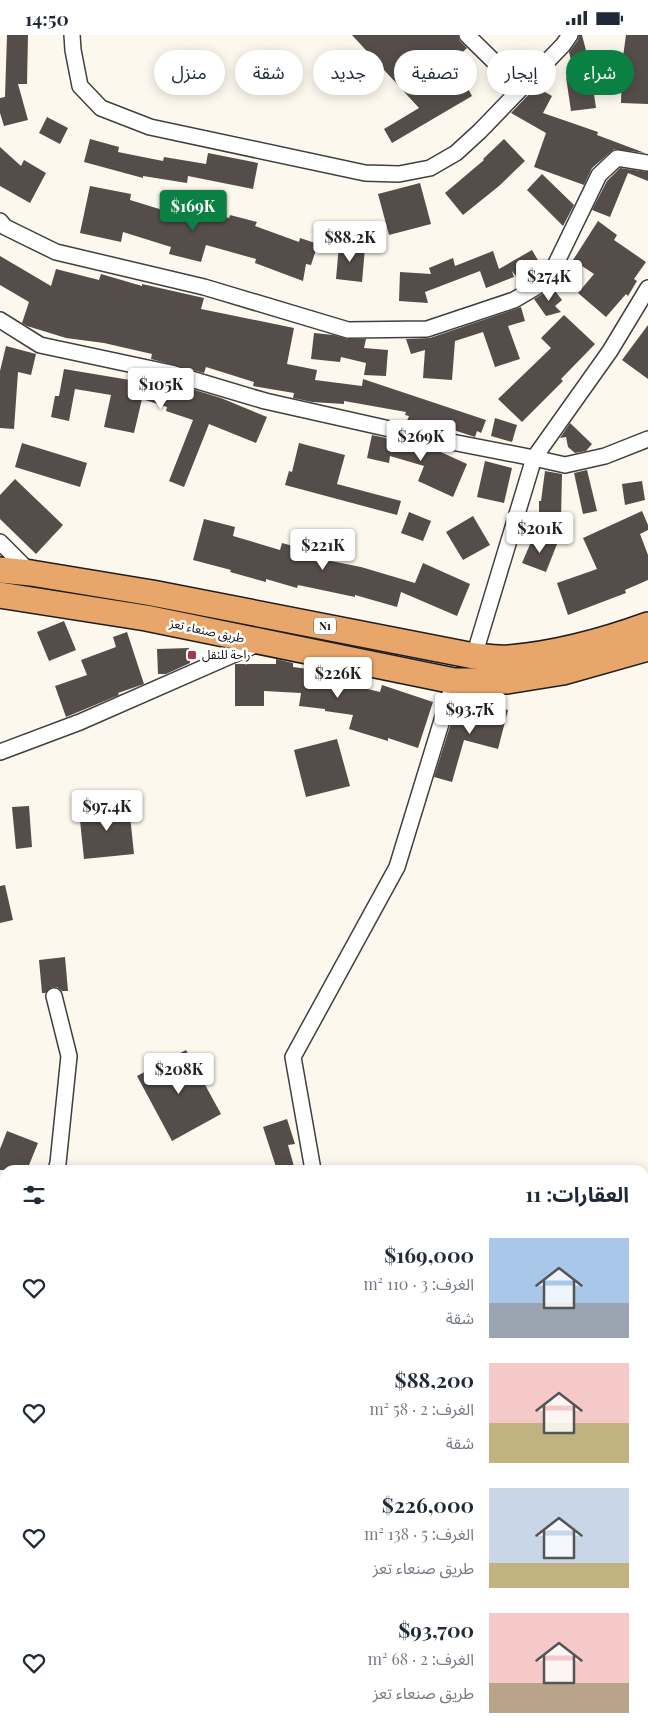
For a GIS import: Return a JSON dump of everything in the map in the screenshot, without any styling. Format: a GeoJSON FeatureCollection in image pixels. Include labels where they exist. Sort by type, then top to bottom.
{"type":"FeatureCollection","features":[{"type":"Feature","properties":{"kind":"highway","name":"N1"},"geometry":{"type":"LineString","coordinates":[[0,570],[31,573],[172,596],[474,656],[508,658],[560,649],[612,638],[648,625]]}},
{"type":"Feature","properties":{"kind":"highway","name":"طريق صنعاء تعز"},"geometry":{"type":"LineString","coordinates":[[0,595],[146,618],[454,681],[507,681],[554,674],[648,648]]}},
{"type":"Feature","properties":{"kind":"street"},"geometry":{"type":"LineString","coordinates":[[72,35],[72,50],[80,86],[101,107],[150,127],[365,173],[399,174],[430,168],[456,153],[514,95]]}},
{"type":"Feature","properties":{"kind":"street"},"geometry":{"type":"LineString","coordinates":[[467,35],[487,55]]}},
{"type":"Feature","properties":{"kind":"street"},"geometry":{"type":"LineString","coordinates":[[552,50],[562,38]]}},
{"type":"Feature","properties":{"kind":"street"},"geometry":{"type":"LineString","coordinates":[[0,221],[5,227],[56,252],[204,287],[348,331],[427,329],[514,300],[548,280],[599,175],[617,157],[648,163]]}},
{"type":"Feature","properties":{"kind":"street"},"geometry":{"type":"LineString","coordinates":[[474,656],[534,457],[610,351],[648,288]]}},
{"type":"Feature","properties":{"kind":"street"},"geometry":{"type":"LineString","coordinates":[[0,320],[40,345],[171,373],[265,401],[421,437],[534,457],[565,465],[605,456],[648,439]]}},
{"type":"Feature","properties":{"kind":"street"},"geometry":{"type":"LineString","coordinates":[[0,542],[31,573]]}},
{"type":"Feature","properties":{"kind":"street"},"geometry":{"type":"LineString","coordinates":[[0,752],[80,722],[262,642]]}},
{"type":"Feature","properties":{"kind":"street"},"geometry":{"type":"LineString","coordinates":[[312,1165],[293,1057],[398,867],[454,681]]}},
{"type":"Feature","properties":{"kind":"street"},"geometry":{"type":"LineString","coordinates":[[54,996],[69,1056],[57,1165]]}},
{"type":"Feature","properties":{"kind":"building"},"geometry":{"type":"Polygon","coordinates":[[[7,35],[28,35],[27,84],[18,84],[28,120],[4,126],[0,113],[0,98],[5,97],[7,35]]]}},
{"type":"Feature","properties":{"kind":"building"},"geometry":{"type":"Polygon","coordinates":[[[352,35],[458,35],[460,41],[467,48],[465,50],[394,50],[394,81],[384,70],[384,50],[366,50],[352,35]]]}},
{"type":"Feature","properties":{"kind":"building"},"geometry":{"type":"Polygon","coordinates":[[[579,35],[582,35],[586,50],[570,50],[578,40],[579,35]]]}},
{"type":"Feature","properties":{"kind":"building"},"geometry":{"type":"Polygon","coordinates":[[[626,35],[648,35],[648,104],[621,103],[621,95],[634,95],[634,50],[624,50],[626,35]]]}},
{"type":"Feature","properties":{"kind":"building"},"geometry":{"type":"Polygon","coordinates":[[[407,95],[472,96],[392,143],[384,129],[419,108],[407,95]]]}},
{"type":"Feature","properties":{"kind":"building"},"geometry":{"type":"Polygon","coordinates":[[[528,95],[550,95],[552,96],[543,113],[598,132],[597,135],[645,153],[614,149],[592,168],[584,185],[534,167],[546,133],[511,113],[528,95]]]}},
{"type":"Feature","properties":{"kind":"building"},"geometry":{"type":"Polygon","coordinates":[[[569,95],[594,95],[596,108],[571,111],[569,95]]]}},
{"type":"Feature","properties":{"kind":"building"},"geometry":{"type":"Polygon","coordinates":[[[47,117],[68,128],[60,144],[39,133],[47,117]]]}},
{"type":"Feature","properties":{"kind":"building"},"geometry":{"type":"Polygon","coordinates":[[[90,139],[119,147],[118,152],[163,161],[164,157],[206,164],[208,153],[258,163],[253,189],[188,176],[187,183],[143,176],[143,178],[84,162],[90,139]]]}},
{"type":"Feature","properties":{"kind":"building"},"geometry":{"type":"Polygon","coordinates":[[[504,139],[525,161],[499,186],[463,215],[445,193],[484,160],[504,139]]]}},
{"type":"Feature","properties":{"kind":"building"},"geometry":{"type":"Polygon","coordinates":[[[0,147],[21,166],[24,160],[46,173],[30,203],[0,186],[0,147]]]}},
{"type":"Feature","properties":{"kind":"building"},"geometry":{"type":"Polygon","coordinates":[[[620,168],[648,172],[648,181],[628,173],[610,217],[592,210],[607,181],[620,168]]]}},
{"type":"Feature","properties":{"kind":"building"},"geometry":{"type":"Polygon","coordinates":[[[542,174],[574,205],[563,226],[527,190],[542,174]]]}},
{"type":"Feature","properties":{"kind":"building"},"geometry":{"type":"Polygon","coordinates":[[[420,183],[431,224],[389,235],[378,194],[420,183]]]}},
{"type":"Feature","properties":{"kind":"building"},"geometry":{"type":"Polygon","coordinates":[[[90,186],[131,194],[130,200],[179,215],[181,206],[229,218],[230,215],[257,222],[255,226],[299,242],[300,238],[318,244],[311,265],[306,264],[303,281],[255,263],[256,259],[206,245],[201,262],[169,254],[171,247],[123,232],[121,242],[80,233],[90,186]]]}},
{"type":"Feature","properties":{"kind":"building"},"geometry":{"type":"Polygon","coordinates":[[[598,221],[617,235],[614,240],[646,262],[634,279],[637,281],[628,296],[626,294],[606,317],[578,293],[594,274],[573,260],[598,221]]]}},
{"type":"Feature","properties":{"kind":"building"},"geometry":{"type":"Polygon","coordinates":[[[339,245],[365,248],[362,282],[336,279],[339,245]]]}},
{"type":"Feature","properties":{"kind":"building"},"geometry":{"type":"Polygon","coordinates":[[[532,250],[542,267],[539,269],[541,272],[522,284],[512,271],[514,277],[486,288],[480,271],[425,292],[428,303],[399,301],[400,272],[431,274],[429,268],[453,258],[455,266],[493,251],[499,269],[532,250]]]}},
{"type":"Feature","properties":{"kind":"building"},"geometry":{"type":"Polygon","coordinates":[[[0,256],[51,286],[56,269],[99,280],[101,274],[142,286],[142,284],[204,298],[201,309],[294,328],[287,364],[317,370],[315,380],[362,386],[363,379],[486,420],[481,433],[477,431],[475,437],[432,423],[430,428],[423,427],[406,423],[409,416],[405,415],[406,412],[344,401],[344,404],[312,402],[293,398],[294,393],[253,386],[254,382],[206,367],[204,373],[151,359],[152,354],[104,343],[66,338],[27,326],[22,323],[29,302],[0,285],[0,256]]]}},
{"type":"Feature","properties":{"kind":"building"},"geometry":{"type":"Polygon","coordinates":[[[553,288],[562,300],[555,306],[561,312],[546,316],[534,299],[553,288]]]}},
{"type":"Feature","properties":{"kind":"building"},"geometry":{"type":"Polygon","coordinates":[[[521,307],[525,321],[508,326],[520,359],[495,367],[483,332],[455,341],[452,380],[423,378],[425,350],[411,354],[406,339],[430,338],[521,307]]]}},
{"type":"Feature","properties":{"kind":"building"},"geometry":{"type":"Polygon","coordinates":[[[564,315],[595,344],[561,379],[563,381],[522,422],[498,399],[551,348],[541,338],[564,315]]]}},
{"type":"Feature","properties":{"kind":"building"},"geometry":{"type":"Polygon","coordinates":[[[648,325],[648,379],[622,360],[648,325]]]}},
{"type":"Feature","properties":{"kind":"building"},"geometry":{"type":"Polygon","coordinates":[[[314,333],[334,335],[348,339],[366,339],[364,348],[388,350],[386,376],[364,375],[366,363],[341,357],[340,362],[311,359],[314,333]]]}},
{"type":"Feature","properties":{"kind":"building"},"geometry":{"type":"Polygon","coordinates":[[[6,346],[36,354],[31,375],[18,372],[14,429],[0,428],[0,371],[6,346]]]}},
{"type":"Feature","properties":{"kind":"building"},"geometry":{"type":"Polygon","coordinates":[[[64,369],[130,380],[132,375],[145,379],[146,377],[169,382],[221,398],[267,417],[256,443],[209,424],[184,487],[169,481],[193,420],[166,411],[167,407],[142,399],[134,433],[104,427],[111,395],[75,389],[69,421],[51,417],[55,396],[59,396],[64,369]]]}},
{"type":"Feature","properties":{"kind":"building"},"geometry":{"type":"Polygon","coordinates":[[[495,418],[517,425],[512,442],[491,436],[495,418]]]}},
{"type":"Feature","properties":{"kind":"building"},"geometry":{"type":"Polygon","coordinates":[[[570,423],[592,444],[586,451],[575,453],[568,447],[566,437],[560,438],[570,423]]]}},
{"type":"Feature","properties":{"kind":"building"},"geometry":{"type":"Polygon","coordinates":[[[372,435],[432,448],[467,464],[453,497],[418,481],[424,466],[390,456],[389,463],[367,458],[372,435]]]}},
{"type":"Feature","properties":{"kind":"building"},"geometry":{"type":"Polygon","coordinates":[[[22,443],[87,463],[80,487],[15,467],[22,443]]]}},
{"type":"Feature","properties":{"kind":"building"},"geometry":{"type":"Polygon","coordinates":[[[299,443],[345,455],[337,484],[401,501],[397,515],[285,485],[289,471],[292,472],[299,443]]]}},
{"type":"Feature","properties":{"kind":"building"},"geometry":{"type":"Polygon","coordinates":[[[485,461],[512,468],[504,503],[477,497],[485,461]]]}},
{"type":"Feature","properties":{"kind":"building"},"geometry":{"type":"Polygon","coordinates":[[[587,470],[597,511],[583,514],[574,473],[587,470]]]}},
{"type":"Feature","properties":{"kind":"building"},"geometry":{"type":"Polygon","coordinates":[[[545,471],[562,474],[561,519],[539,519],[539,501],[541,501],[545,471]]]}},
{"type":"Feature","properties":{"kind":"building"},"geometry":{"type":"Polygon","coordinates":[[[15,479],[63,525],[36,554],[0,519],[0,495],[15,479]]]}},
{"type":"Feature","properties":{"kind":"building"},"geometry":{"type":"Polygon","coordinates":[[[642,481],[645,500],[625,505],[622,484],[642,481]]]}},
{"type":"Feature","properties":{"kind":"building"},"geometry":{"type":"Polygon","coordinates":[[[642,511],[648,525],[648,530],[640,534],[648,555],[648,580],[625,590],[626,593],[568,615],[557,583],[597,569],[583,538],[642,511]]]}},
{"type":"Feature","properties":{"kind":"building"},"geometry":{"type":"Polygon","coordinates":[[[409,512],[431,521],[423,541],[401,533],[409,512]]]}},
{"type":"Feature","properties":{"kind":"building"},"geometry":{"type":"Polygon","coordinates":[[[473,516],[490,545],[463,560],[446,532],[473,516]]]}},
{"type":"Feature","properties":{"kind":"building"},"geometry":{"type":"Polygon","coordinates":[[[204,519],[235,527],[233,536],[280,550],[282,543],[308,550],[306,556],[361,567],[415,583],[423,563],[470,584],[457,616],[401,592],[397,607],[355,595],[355,597],[298,585],[297,588],[266,579],[266,582],[193,560],[204,519]]]}},
{"type":"Feature","properties":{"kind":"building"},"geometry":{"type":"Polygon","coordinates":[[[534,535],[557,544],[546,572],[522,563],[534,535]]]}},
{"type":"Feature","properties":{"kind":"building"},"geometry":{"type":"Polygon","coordinates":[[[64,621],[76,650],[49,661],[37,632],[64,621]]]}},
{"type":"Feature","properties":{"kind":"building"},"geometry":{"type":"Polygon","coordinates":[[[127,632],[144,684],[118,693],[119,695],[66,717],[55,686],[87,675],[81,660],[116,647],[113,637],[127,632]]]}},
{"type":"Feature","properties":{"kind":"building"},"geometry":{"type":"Polygon","coordinates":[[[189,648],[190,663],[166,674],[158,674],[157,649],[189,648]]]}},
{"type":"Feature","properties":{"kind":"building"},"geometry":{"type":"Polygon","coordinates":[[[276,659],[293,663],[293,667],[330,672],[330,670],[352,675],[351,685],[380,692],[382,685],[433,702],[418,748],[388,738],[388,741],[349,729],[353,715],[299,706],[301,693],[264,691],[264,706],[235,706],[235,664],[276,664],[276,659]]]}},
{"type":"Feature","properties":{"kind":"building"},"geometry":{"type":"Polygon","coordinates":[[[457,704],[485,713],[487,705],[508,710],[498,749],[464,740],[452,782],[434,777],[457,704]]]}},
{"type":"Feature","properties":{"kind":"building"},"geometry":{"type":"Polygon","coordinates":[[[337,739],[350,786],[306,797],[294,750],[337,739]]]}},
{"type":"Feature","properties":{"kind":"building"},"geometry":{"type":"Polygon","coordinates":[[[29,806],[32,847],[16,849],[12,807],[29,806]]]}},
{"type":"Feature","properties":{"kind":"building"},"geometry":{"type":"Polygon","coordinates":[[[129,806],[134,854],[84,859],[79,811],[129,806]]]}},
{"type":"Feature","properties":{"kind":"building"},"geometry":{"type":"Polygon","coordinates":[[[5,885],[13,920],[0,923],[0,886],[5,885]]]}},
{"type":"Feature","properties":{"kind":"building"},"geometry":{"type":"Polygon","coordinates":[[[65,957],[68,991],[52,987],[45,993],[42,993],[39,960],[65,957]]]}},
{"type":"Feature","properties":{"kind":"building"},"geometry":{"type":"Polygon","coordinates":[[[186,1050],[221,1114],[172,1141],[137,1076],[186,1050]]]}},
{"type":"Feature","properties":{"kind":"building"},"geometry":{"type":"Polygon","coordinates":[[[287,1119],[295,1144],[288,1145],[294,1165],[275,1165],[263,1127],[287,1119]]]}},
{"type":"Feature","properties":{"kind":"building"},"geometry":{"type":"Polygon","coordinates":[[[7,1131],[38,1143],[29,1165],[0,1165],[0,1149],[7,1131]]]}},
{"type":"Feature","properties":{"kind":"place","name":"راحة للنقل"},"geometry":{"type":"Point","coordinates":[192,655]}}]}
